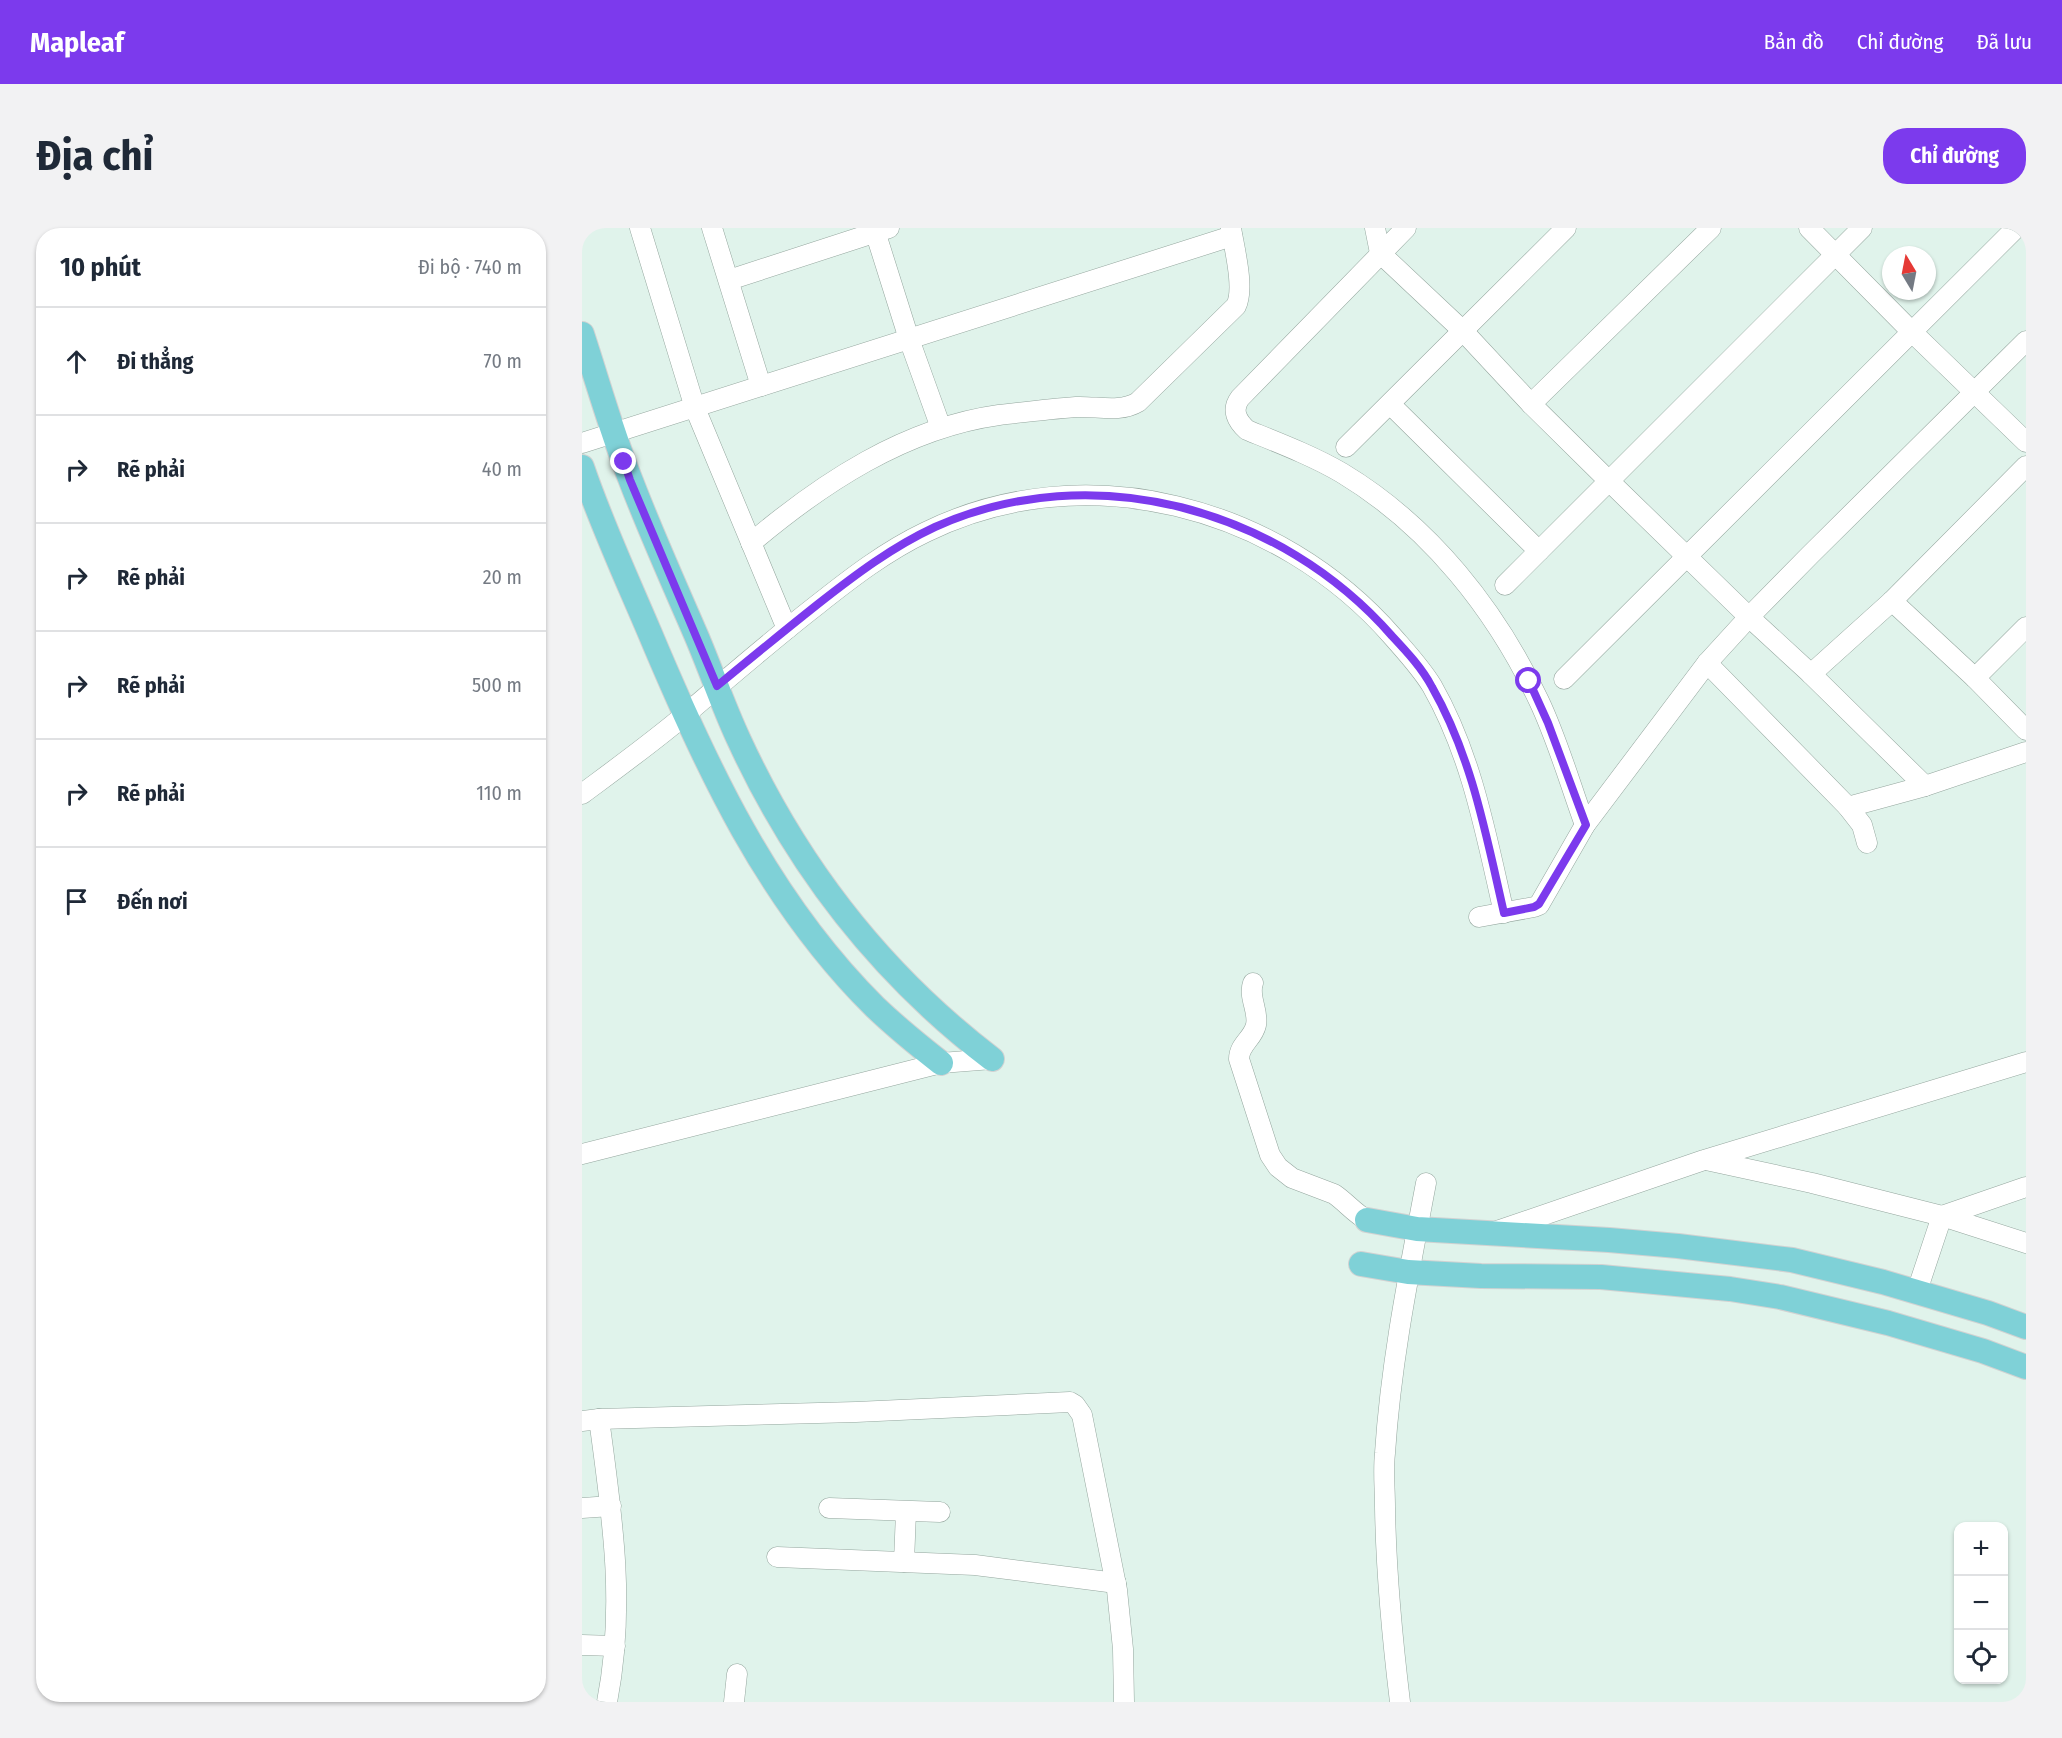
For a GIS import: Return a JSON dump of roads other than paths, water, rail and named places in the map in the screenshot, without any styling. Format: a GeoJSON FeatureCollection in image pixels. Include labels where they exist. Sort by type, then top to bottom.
{"type":"FeatureCollection","features":[{"type":"Feature","properties":{"kind":"main road"},"geometry":{"type":"LineString","coordinates":[[582,334],[630,480],[739,741],[778,816],[834,903],[865,941],[922,1000],[992,1059]]}},
{"type":"Feature","properties":{"kind":"main road"},"geometry":{"type":"LineString","coordinates":[[582,467],[684,715],[743,833],[801,920],[873,1005],[941,1063]]}},
{"type":"Feature","properties":{"kind":"main road"},"geometry":{"type":"LineString","coordinates":[[1367,1220],[1418,1229],[1620,1241],[1782,1259],[1883,1282],[1988,1313],[2026,1327]]}},
{"type":"Feature","properties":{"kind":"main road"},"geometry":{"type":"LineString","coordinates":[[1361,1264],[1408,1272],[1480,1276],[1601,1277],[1780,1297],[1888,1323],[1983,1351],[2026,1367]]}},
{"type":"Feature","properties":{"kind":"street"},"geometry":{"type":"LineString","coordinates":[[640,228],[695,408],[787,629]]}},
{"type":"Feature","properties":{"kind":"street"},"geometry":{"type":"LineString","coordinates":[[712,228],[761,386]]}},
{"type":"Feature","properties":{"kind":"street"},"geometry":{"type":"LineString","coordinates":[[1375,228],[1380,253],[1463,331],[1609,481],[1925,786]]}},
{"type":"Feature","properties":{"kind":"street"},"geometry":{"type":"LineString","coordinates":[[1406,228],[1240,398],[1235,404],[1235,412],[1239,423],[1247,430],[1327,465],[1359,484],[1397,512],[1455,569],[1496,622],[1529,681],[1548,723],[1586,825]]}},
{"type":"Feature","properties":{"kind":"street"},"geometry":{"type":"LineString","coordinates":[[1347,447],[1566,228]]}},
{"type":"Feature","properties":{"kind":"street"},"geometry":{"type":"LineString","coordinates":[[1532,404],[1712,228]]}},
{"type":"Feature","properties":{"kind":"street"},"geometry":{"type":"LineString","coordinates":[[1809,228],[2026,442]]}},
{"type":"Feature","properties":{"kind":"street"},"geometry":{"type":"LineString","coordinates":[[1505,585],[1862,228]]}},
{"type":"Feature","properties":{"kind":"street"},"geometry":{"type":"LineString","coordinates":[[1564,679],[2016,228]]}},
{"type":"Feature","properties":{"kind":"street"},"geometry":{"type":"LineString","coordinates":[[729,280],[879,229],[909,339],[941,428]]}},
{"type":"Feature","properties":{"kind":"street"},"geometry":{"type":"LineString","coordinates":[[582,443],[909,339],[1231,232],[1239,287],[1236,306],[1138,402],[1126,408],[1075,407],[996,416],[941,428],[862,464],[801,503],[751,543]]}},
{"type":"Feature","properties":{"kind":"street"},"geometry":{"type":"LineString","coordinates":[[1479,917],[1534,907],[1539,904],[1586,825],[1707,663],[1749,617],[2026,341]]}},
{"type":"Feature","properties":{"kind":"street"},"geometry":{"type":"LineString","coordinates":[[1390,405],[1539,551]]}},
{"type":"Feature","properties":{"kind":"street"},"geometry":{"type":"LineString","coordinates":[[1811,674],[1892,600],[2026,466]]}},
{"type":"Feature","properties":{"kind":"street"},"geometry":{"type":"LineString","coordinates":[[582,794],[684,715],[860,572],[922,533],[973,513],[1021,501],[1067,496],[1157,501],[1215,516],[1245,527],[1302,558],[1353,596],[1387,630],[1422,672],[1453,726],[1468,765],[1504,913]]}},
{"type":"Feature","properties":{"kind":"street"},"geometry":{"type":"LineString","coordinates":[[1892,600],[1975,678],[2026,730]]}},
{"type":"Feature","properties":{"kind":"street"},"geometry":{"type":"LineString","coordinates":[[1975,678],[2026,627]]}},
{"type":"Feature","properties":{"kind":"street"},"geometry":{"type":"LineString","coordinates":[[1707,663],[1848,807],[1862,825],[1867,843]]}},
{"type":"Feature","properties":{"kind":"street"},"geometry":{"type":"LineString","coordinates":[[1848,807],[1925,786],[2026,752]]}},
{"type":"Feature","properties":{"kind":"street"},"geometry":{"type":"LineString","coordinates":[[1253,983],[1251,989],[1257,1023],[1252,1034],[1241,1047],[1239,1059],[1270,1155],[1284,1173],[1334,1194],[1355,1213],[1367,1220]]}},
{"type":"Feature","properties":{"kind":"street"},"geometry":{"type":"LineString","coordinates":[[582,1154],[941,1063],[992,1059]]}},
{"type":"Feature","properties":{"kind":"street"},"geometry":{"type":"LineString","coordinates":[[1489,1234],[1704,1160],[2026,1062]]}},
{"type":"Feature","properties":{"kind":"street"},"geometry":{"type":"LineString","coordinates":[[1704,1160],[1812,1183],[1942,1216],[2026,1244]]}},
{"type":"Feature","properties":{"kind":"street"},"geometry":{"type":"LineString","coordinates":[[1400,1702],[1386,1576],[1384,1456],[1390,1391],[1408,1272],[1426,1183]]}},
{"type":"Feature","properties":{"kind":"street"},"geometry":{"type":"LineString","coordinates":[[1942,1216],[2026,1187]]}},
{"type":"Feature","properties":{"kind":"street"},"geometry":{"type":"LineString","coordinates":[[1917,1292],[1942,1216]]}},
{"type":"Feature","properties":{"kind":"street"},"geometry":{"type":"LineString","coordinates":[[607,1702],[615,1646],[617,1567],[611,1506],[590,1420],[856,1412],[1070,1402],[1082,1415],[1116,1583],[1123,1649],[1124,1702]]}},
{"type":"Feature","properties":{"kind":"street"},"geometry":{"type":"LineString","coordinates":[[582,1508],[611,1506]]}},
{"type":"Feature","properties":{"kind":"street"},"geometry":{"type":"LineString","coordinates":[[829,1508],[940,1512]]}},
{"type":"Feature","properties":{"kind":"street"},"geometry":{"type":"LineString","coordinates":[[904,1562],[906,1512]]}},
{"type":"Feature","properties":{"kind":"street"},"geometry":{"type":"LineString","coordinates":[[777,1557],[991,1566],[1116,1583]]}},
{"type":"Feature","properties":{"kind":"street"},"geometry":{"type":"LineString","coordinates":[[582,1644],[615,1646]]}},
{"type":"Feature","properties":{"kind":"street"},"geometry":{"type":"LineString","coordinates":[[734,1702],[736,1674]]}}]}
